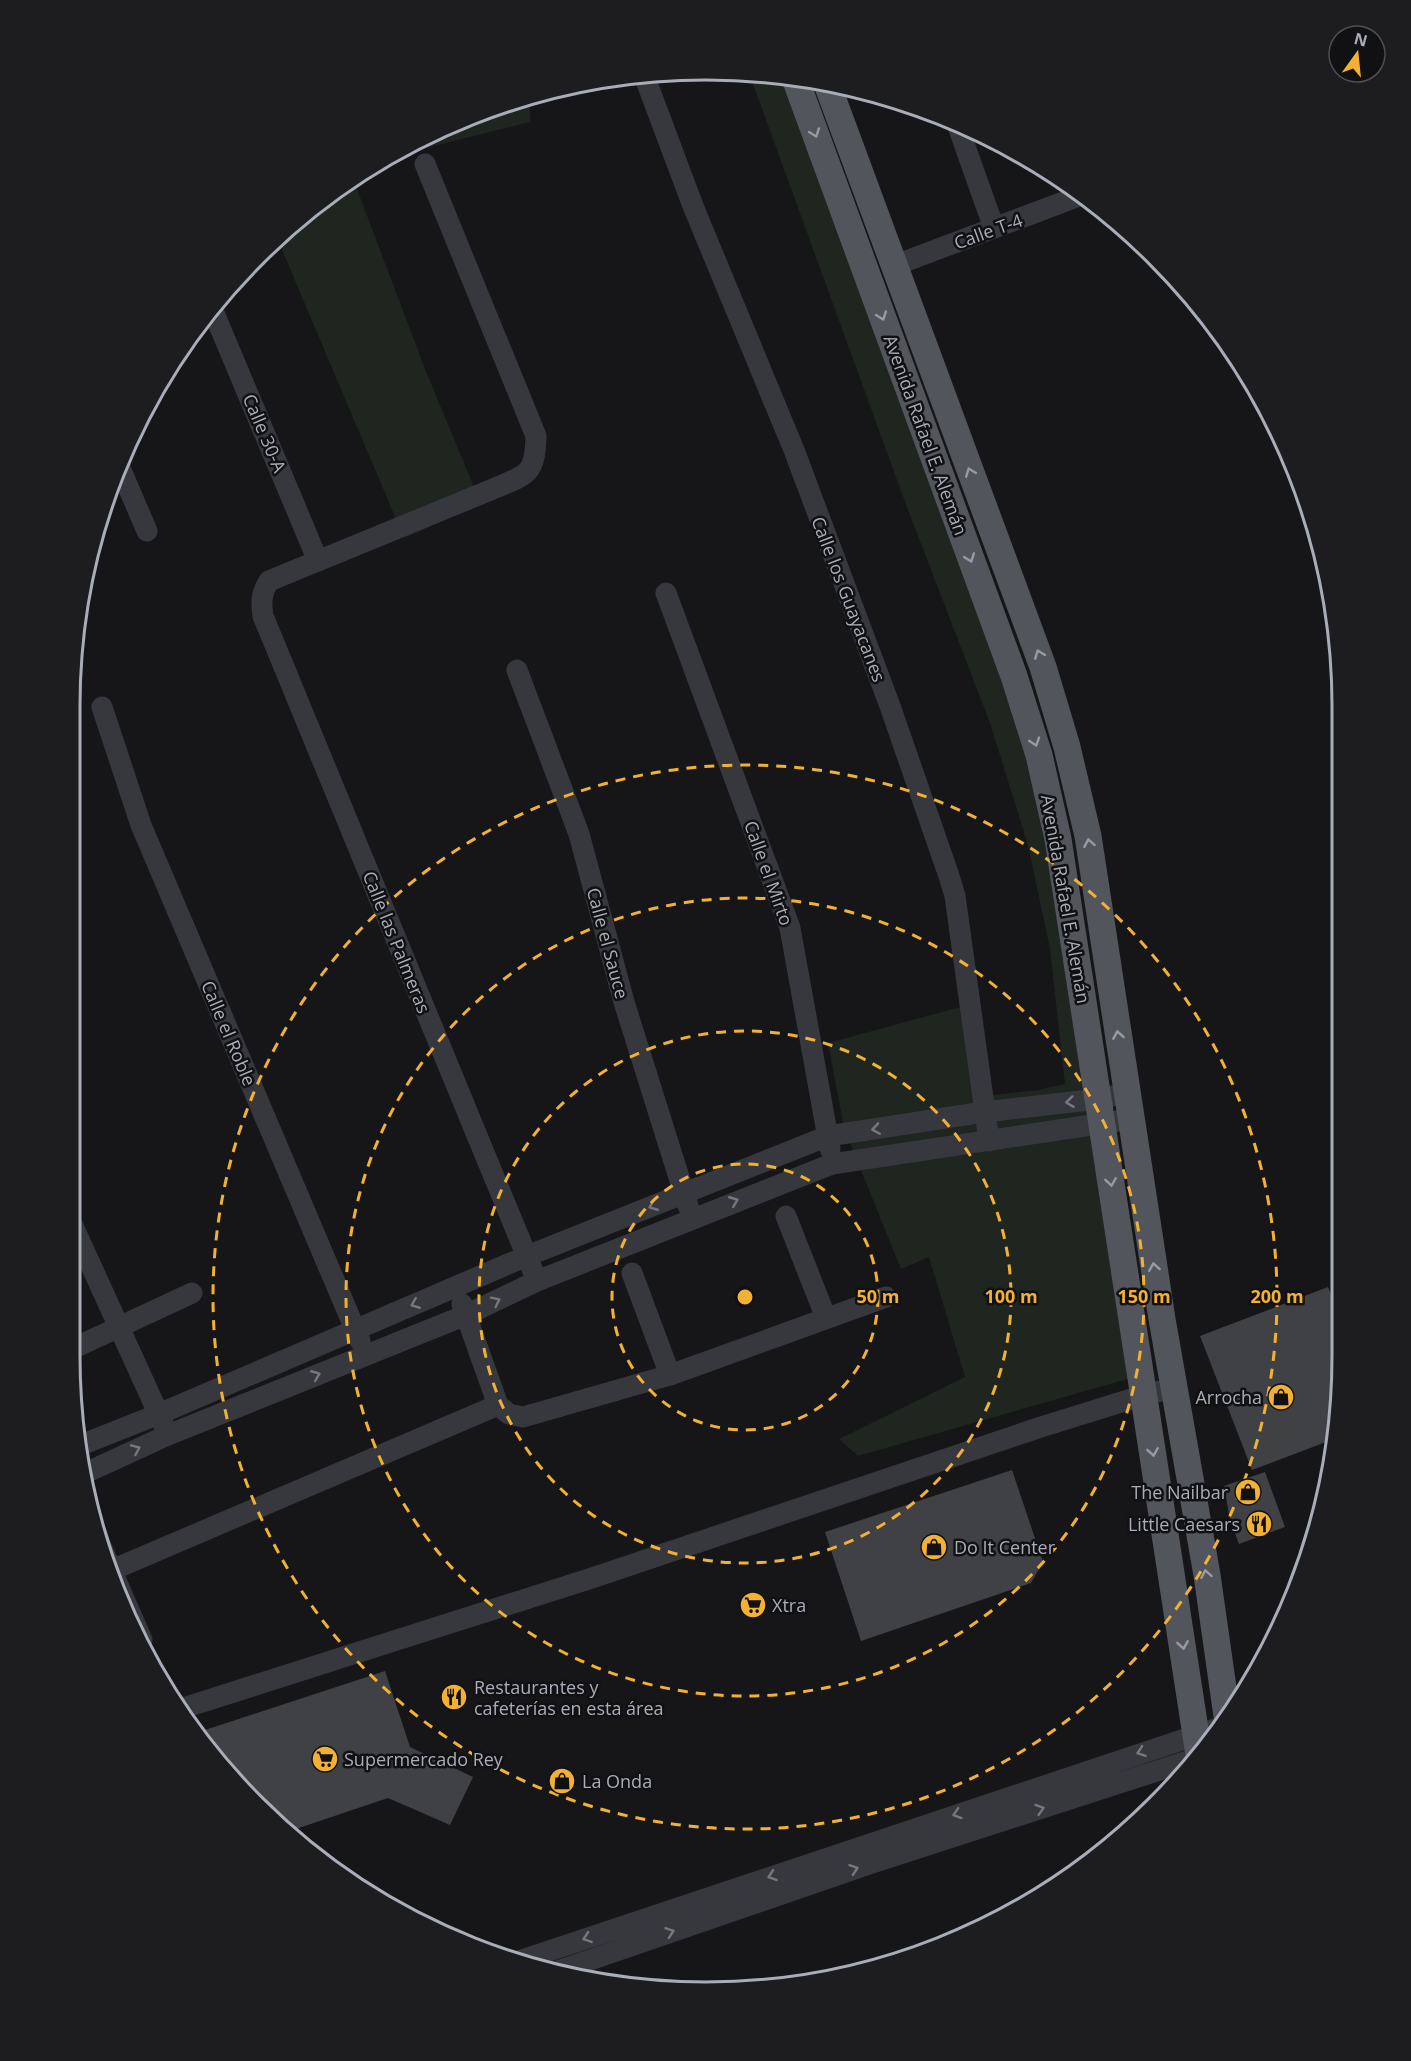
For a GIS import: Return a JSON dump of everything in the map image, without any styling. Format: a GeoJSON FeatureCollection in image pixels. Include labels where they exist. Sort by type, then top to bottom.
{"type":"FeatureCollection","features":[{"type":"Feature","properties":{"kind":"main road","name":"Avenida Rafael E. Alemán"},"geometry":{"type":"LineString","coordinates":[[798,87],[1014,676],[1039,755],[1058,839],[1144,1395],[1203,1736]]}},
{"type":"Feature","properties":{"kind":"main road","name":"Avenida Rafael E. Alemán"},"geometry":{"type":"LineString","coordinates":[[830,92],[1043,667],[1067,747],[1088,836],[1173,1388],[1207,1575],[1225,1704]]}},
{"type":"Feature","properties":{"kind":"main road"},"geometry":{"type":"LineString","coordinates":[[1221,1671],[1228,1689],[1232,1693]]}},
{"type":"Feature","properties":{"kind":"street","name":"Calle los Guayacanes"},"geometry":{"type":"LineString","coordinates":[[647,83],[693,206],[794,450],[890,706],[950,876],[955,896],[989,1141]]}},
{"type":"Feature","properties":{"kind":"street"},"geometry":{"type":"LineString","coordinates":[[961,134],[994,228]]}},
{"type":"Feature","properties":{"kind":"street"},"geometry":{"type":"LineString","coordinates":[[318,561],[494,489],[523,475],[532,466],[536,436],[424,164]]}},
{"type":"Feature","properties":{"kind":"street","name":"Calle T-4"},"geometry":{"type":"LineString","coordinates":[[893,266],[1072,199]]}},
{"type":"Feature","properties":{"kind":"street","name":"Calle 30-A"},"geometry":{"type":"LineString","coordinates":[[215,316],[318,561]]}},
{"type":"Feature","properties":{"kind":"street"},"geometry":{"type":"LineString","coordinates":[[123,476],[147,531]]}},
{"type":"Feature","properties":{"kind":"street","name":"Calle las Palmeras"},"geometry":{"type":"LineString","coordinates":[[318,561],[269,581],[263,591],[261,602],[263,616],[537,1281]]}},
{"type":"Feature","properties":{"kind":"street","name":"Calle el Mirto"},"geometry":{"type":"LineString","coordinates":[[666,593],[790,928],[832,1164]]}},
{"type":"Feature","properties":{"kind":"street","name":"Calle el Sauce"},"geometry":{"type":"LineString","coordinates":[[517,670],[579,834],[624,1002],[692,1218]]}},
{"type":"Feature","properties":{"kind":"street","name":"Calle el Roble"},"geometry":{"type":"LineString","coordinates":[[102,707],[141,825],[367,1355]]}},
{"type":"Feature","properties":{"kind":"street"},"geometry":{"type":"LineString","coordinates":[[91,1470],[168,1435],[466,1315],[537,1281],[832,1164],[989,1141],[1129,1106]]}},
{"type":"Feature","properties":{"kind":"street"},"geometry":{"type":"LineString","coordinates":[[86,1442],[159,1414],[527,1256],[828,1136],[984,1112],[1100,1112]]}},
{"type":"Feature","properties":{"kind":"street"},"geometry":{"type":"LineString","coordinates":[[786,1216],[826,1317]]}},
{"type":"Feature","properties":{"kind":"street"},"geometry":{"type":"LineString","coordinates":[[80,1242],[168,1435]]}},
{"type":"Feature","properties":{"kind":"street"},"geometry":{"type":"LineString","coordinates":[[632,1273],[670,1375]]}},
{"type":"Feature","properties":{"kind":"street"},"geometry":{"type":"LineString","coordinates":[[456,1288],[498,1405],[509,1414],[523,1418],[670,1375],[886,1297]]}},
{"type":"Feature","properties":{"kind":"street"},"geometry":{"type":"LineString","coordinates":[[80,1345],[192,1293]]}},
{"type":"Feature","properties":{"kind":"street"},"geometry":{"type":"LineString","coordinates":[[188,1707],[592,1578],[1041,1427],[1173,1388]]}},
{"type":"Feature","properties":{"kind":"street"},"geometry":{"type":"LineString","coordinates":[[117,1568],[498,1405]]}},
{"type":"Feature","properties":{"kind":"street"},"geometry":{"type":"LineString","coordinates":[[532,1957],[1194,1746]]}},
{"type":"Feature","properties":{"kind":"street"},"geometry":{"type":"LineString","coordinates":[[571,1966],[883,1860],[1194,1747]]}},
{"type":"Feature","properties":{"kind":"shaded area"},"geometry":{"type":"Polygon","coordinates":[[[752,82],[783,85],[1035,768],[1131,1378],[858,1456],[839,1439],[965,1377],[929,1257],[901,1269],[844,1128],[828,1043],[975,1003],[991,1095],[1039,1090],[1065,1084],[1050,949],[1028,845],[990,723],[905,502],[752,82]]]}},
{"type":"Feature","properties":{"kind":"shaded area"},"geometry":{"type":"Polygon","coordinates":[[[530,105],[530,122],[417,150],[466,127],[530,105]]]}},
{"type":"Feature","properties":{"kind":"shaded area"},"geometry":{"type":"Polygon","coordinates":[[[356,186],[425,369],[481,504],[404,538],[281,247],[324,209],[356,186]]]}},
{"type":"Feature","properties":{"kind":"building","name":"Arrocha"},"geometry":{"type":"Polygon","coordinates":[[[1328,1287],[1332,1297],[1332,1356],[1325,1442],[1252,1470],[1200,1336],[1328,1287]]]}},
{"type":"Feature","properties":{"kind":"building","name":"Do It Center"},"geometry":{"type":"Polygon","coordinates":[[[1012,1470],[1043,1562],[1031,1583],[861,1641],[825,1532],[1012,1470]]]}},
{"type":"Feature","properties":{"kind":"building"},"geometry":{"type":"Polygon","coordinates":[[[1265,1472],[1285,1527],[1239,1544],[1230,1520],[1224,1486],[1265,1472]]]}},
{"type":"Feature","properties":{"kind":"building","name":"Supermercado Rey"},"geometry":{"type":"Polygon","coordinates":[[[385,1671],[410,1747],[473,1777],[450,1825],[388,1798],[296,1829],[263,1798],[204,1730],[385,1671]]]}},
{"type":"Feature","properties":{"kind":"place","name":"Arrocha"},"geometry":{"type":"Point","coordinates":[1281,1397]}},
{"type":"Feature","properties":{"kind":"place","name":"The Nailbar"},"geometry":{"type":"Point","coordinates":[1248,1492]}},
{"type":"Feature","properties":{"kind":"place","name":"Little Caesars"},"geometry":{"type":"Point","coordinates":[1259,1524]}},
{"type":"Feature","properties":{"kind":"place","name":"Do It Center"},"geometry":{"type":"Point","coordinates":[934,1547]}},
{"type":"Feature","properties":{"kind":"place","name":"Xtra"},"geometry":{"type":"Point","coordinates":[753,1605]}},
{"type":"Feature","properties":{"kind":"place","name":"Restaurantes y cafeterías en esta área"},"geometry":{"type":"Point","coordinates":[454,1697]}},
{"type":"Feature","properties":{"kind":"place","name":"Supermercado Rey"},"geometry":{"type":"Point","coordinates":[325,1759]}},
{"type":"Feature","properties":{"kind":"place","name":"La Onda"},"geometry":{"type":"Point","coordinates":[562,1781]}}]}
